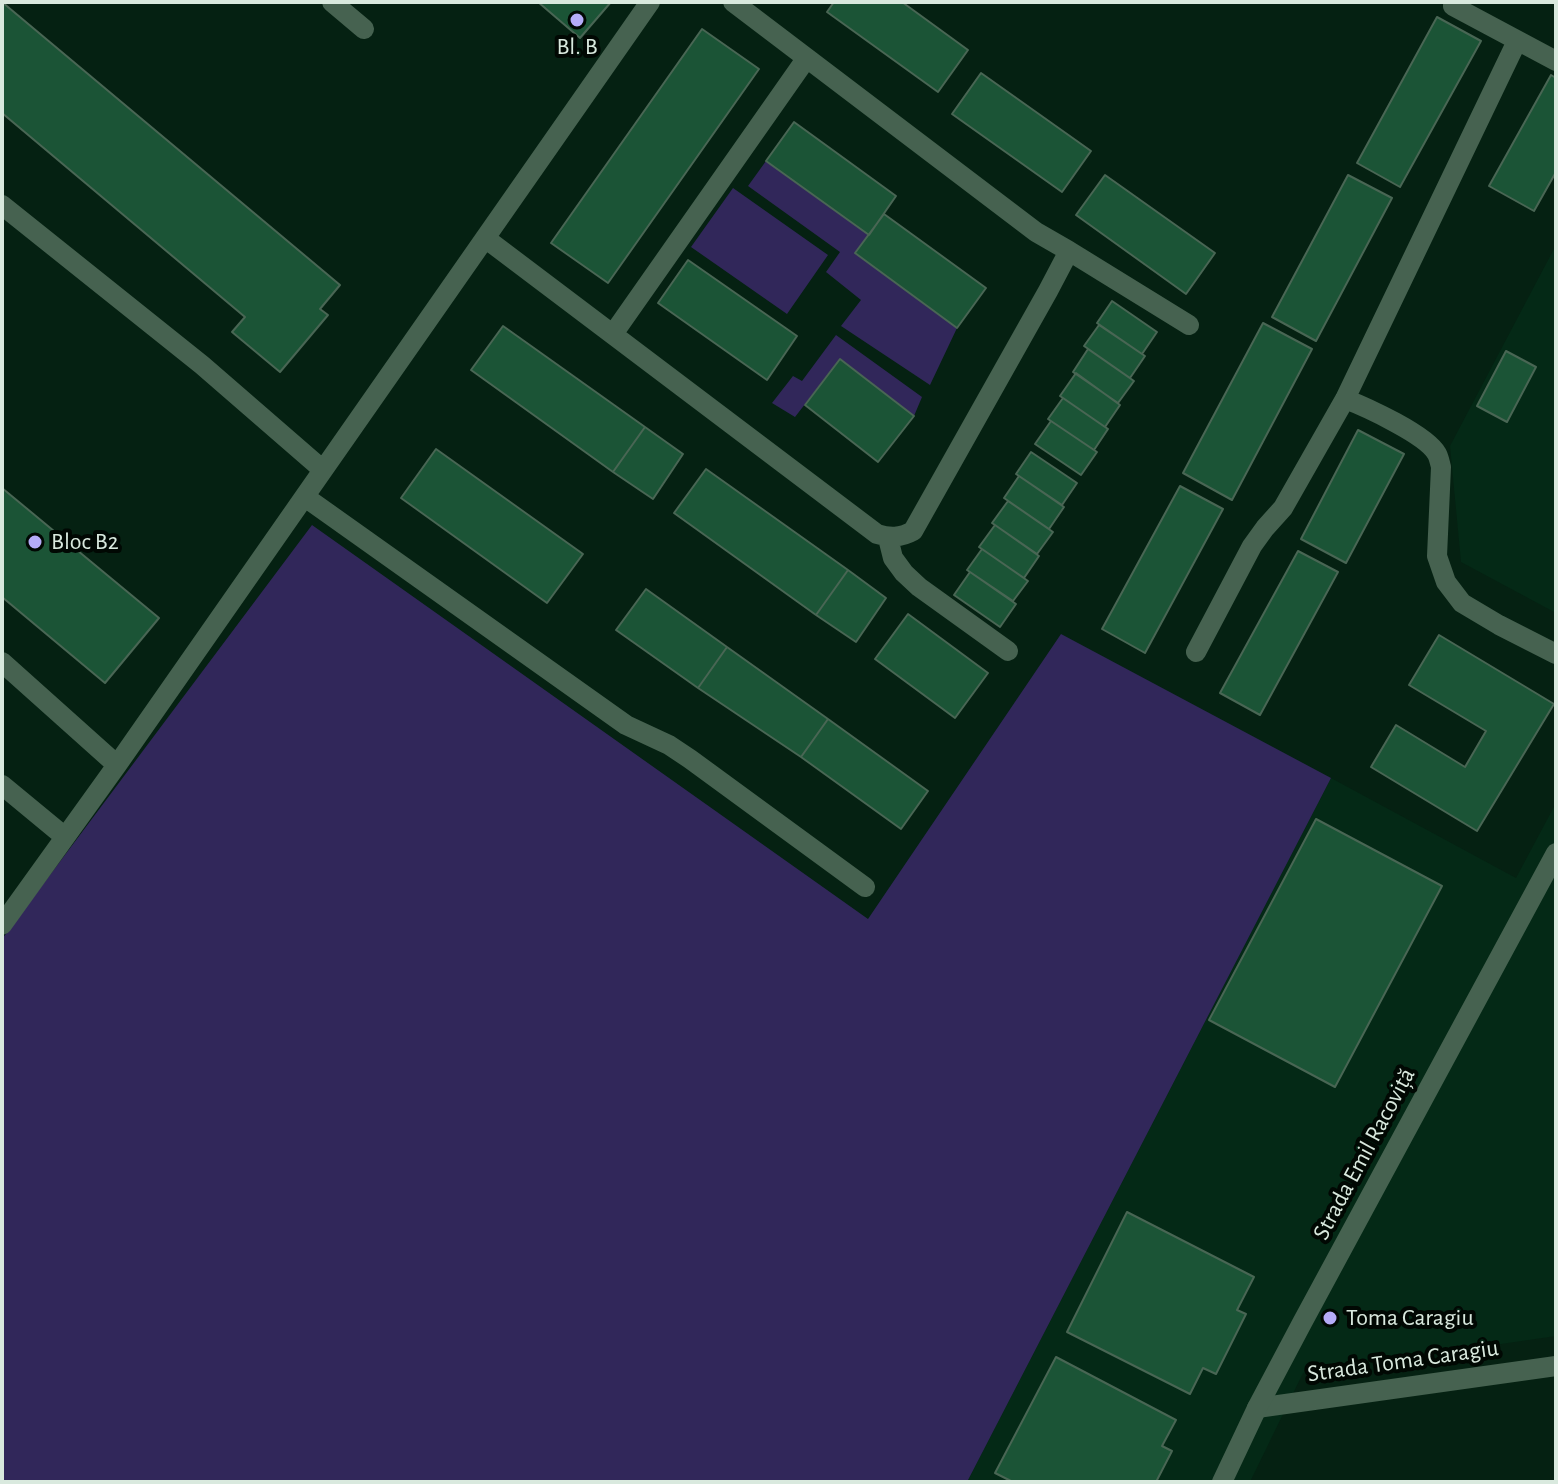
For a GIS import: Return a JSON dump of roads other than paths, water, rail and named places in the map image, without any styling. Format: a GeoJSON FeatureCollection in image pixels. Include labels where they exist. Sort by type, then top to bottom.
{"type":"FeatureCollection","features":[{"type":"Feature","properties":{"kind":"street"},"geometry":{"type":"LineString","coordinates":[[332,2],[364,29]]}},
{"type":"Feature","properties":{"kind":"street"},"geometry":{"type":"LineString","coordinates":[[2,925],[650,2]]}},
{"type":"Feature","properties":{"kind":"street"},"geometry":{"type":"LineString","coordinates":[[733,2],[1036,232],[1189,325]]}},
{"type":"Feature","properties":{"kind":"street"},"geometry":{"type":"LineString","coordinates":[[1453,6],[1556,61]]}},
{"type":"Feature","properties":{"kind":"street"},"geometry":{"type":"LineString","coordinates":[[1196,652],[1252,546],[1283,508],[1345,399],[1517,41]]}},
{"type":"Feature","properties":{"kind":"street"},"geometry":{"type":"LineString","coordinates":[[613,334],[806,59]]}},
{"type":"Feature","properties":{"kind":"street"},"geometry":{"type":"LineString","coordinates":[[2,205],[202,365],[323,470]]}},
{"type":"Feature","properties":{"kind":"street"},"geometry":{"type":"LineString","coordinates":[[485,238],[877,534],[888,538],[913,531],[1069,251]]}},
{"type":"Feature","properties":{"kind":"street"},"geometry":{"type":"LineString","coordinates":[[1345,399],[1366,407],[1422,439],[1437,453],[1441,467],[1437,556],[1446,582],[1462,603],[1556,654]]}},
{"type":"Feature","properties":{"kind":"street"},"geometry":{"type":"LineString","coordinates":[[305,497],[626,725],[669,745],[690,759],[865,887]]}},
{"type":"Feature","properties":{"kind":"street"},"geometry":{"type":"LineString","coordinates":[[888,538],[893,558],[904,573],[1008,651]]}},
{"type":"Feature","properties":{"kind":"street"},"geometry":{"type":"LineString","coordinates":[[2,662],[117,765]]}},
{"type":"Feature","properties":{"kind":"street"},"geometry":{"type":"LineString","coordinates":[[2,785],[65,837]]}},
{"type":"Feature","properties":{"kind":"street","name":"Strada Emil Racoviță"},"geometry":{"type":"LineString","coordinates":[[1222,1482],[1257,1408],[1556,853]]}},
{"type":"Feature","properties":{"kind":"street","name":"Strada Toma Caragiu"},"geometry":{"type":"LineString","coordinates":[[1257,1408],[1556,1366]]}},
{"type":"Feature","properties":{"kind":"place","name":"Bl. B"},"geometry":{"type":"Point","coordinates":[577,20]}},
{"type":"Feature","properties":{"kind":"place","name":"Bloc B2"},"geometry":{"type":"Point","coordinates":[35,542]}},
{"type":"Feature","properties":{"kind":"place","name":"Toma Caragiu"},"geometry":{"type":"Point","coordinates":[1330,1318]}}]}
